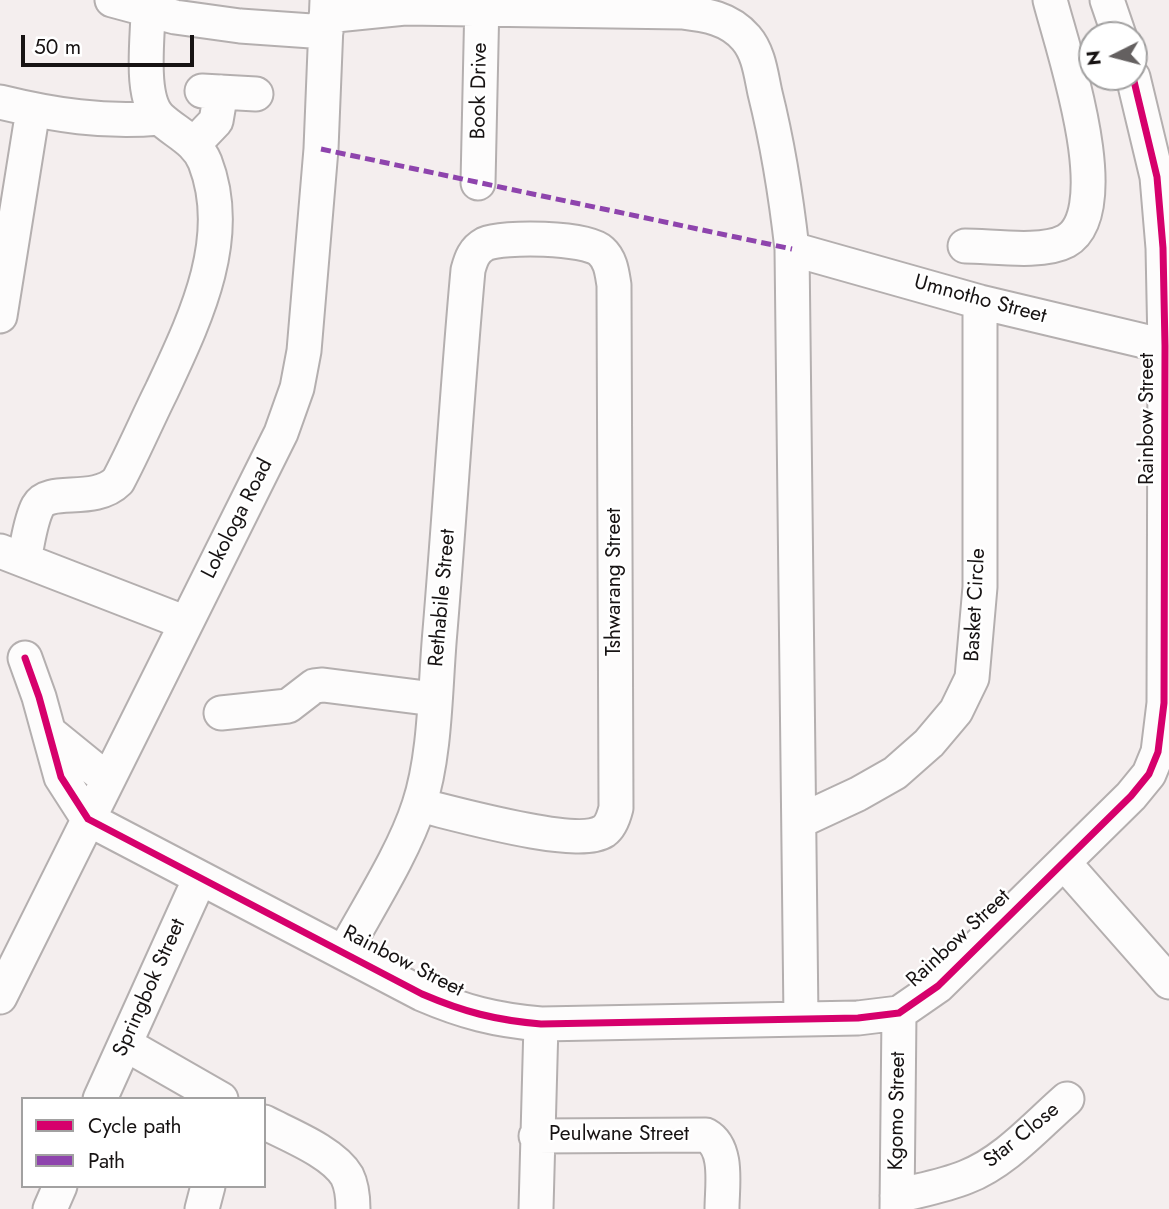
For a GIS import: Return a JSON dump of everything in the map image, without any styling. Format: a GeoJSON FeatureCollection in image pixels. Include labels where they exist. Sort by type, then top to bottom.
{"type":"FeatureCollection","features":[{"type":"Feature","properties":{"kind":"street"},"geometry":{"type":"LineString","coordinates":[[112,0],[175,18],[240,26],[405,8],[482,4],[682,12],[711,16],[729,23],[746,38],[757,57],[780,152],[792,248],[801,1019]]}},
{"type":"Feature","properties":{"kind":"street"},"geometry":{"type":"LineString","coordinates":[[965,246],[1048,247],[1077,233],[1088,201],[1087,152],[1084,128],[1050,0]]}},
{"type":"Feature","properties":{"kind":"street"},"geometry":{"type":"LineString","coordinates":[[1107,0],[1114,21]]}},
{"type":"Feature","properties":{"kind":"street","name":"Book Drive"},"geometry":{"type":"LineString","coordinates":[[478,183],[482,4]]}},
{"type":"Feature","properties":{"kind":"street"},"geometry":{"type":"LineString","coordinates":[[148,10],[148,92],[152,107],[159,117],[194,144],[204,158],[209,173],[213,192],[214,230],[211,266],[193,324],[118,481],[109,489],[95,494],[52,496],[41,502],[12,555],[186,623]]}},
{"type":"Feature","properties":{"kind":"street","name":"Lokologa Road"},"geometry":{"type":"LineString","coordinates":[[0,997],[281,433],[297,388],[303,351],[321,149],[326,16]]}},
{"type":"Feature","properties":{"kind":"street"},"geometry":{"type":"LineString","coordinates":[[194,144],[216,121],[211,91],[256,94]]}},
{"type":"Feature","properties":{"kind":"street","name":"Rainbow Street"},"geometry":{"type":"LineString","coordinates":[[88,819],[422,994],[461,1011],[502,1021],[541,1024],[858,1017],[899,1013],[939,986],[1131,796],[1149,774],[1158,752],[1164,703],[1167,346],[1157,177],[1136,91]]}},
{"type":"Feature","properties":{"kind":"street"},"geometry":{"type":"LineString","coordinates":[[0,102],[33,110],[108,120],[159,117]]}},
{"type":"Feature","properties":{"kind":"street"},"geometry":{"type":"LineString","coordinates":[[0,316],[33,110]]}},
{"type":"Feature","properties":{"kind":"street","name":"Rethabile Street"},"geometry":{"type":"LineString","coordinates":[[344,952],[402,844],[419,806],[426,774],[468,270],[478,249],[497,241]]}},
{"type":"Feature","properties":{"kind":"street","name":"Tshwarang Street"},"geometry":{"type":"LineString","coordinates":[[419,806],[548,834],[575,837],[604,831],[616,808],[612,270],[607,258],[590,244],[577,241],[497,241]]}},
{"type":"Feature","properties":{"kind":"street","name":"Umnotho Street"},"geometry":{"type":"LineString","coordinates":[[792,248],[980,302],[1167,346]]}},
{"type":"Feature","properties":{"kind":"street","name":"Basket Circle"},"geometry":{"type":"LineString","coordinates":[[800,821],[895,773],[929,743],[957,711],[972,678],[980,587],[980,302]]}},
{"type":"Feature","properties":{"kind":"street"},"geometry":{"type":"LineString","coordinates":[[25,658],[61,776],[88,819]]}},
{"type":"Feature","properties":{"kind":"street"},"geometry":{"type":"LineString","coordinates":[[221,713],[288,706],[314,686],[323,685],[434,699]]}},
{"type":"Feature","properties":{"kind":"street"},"geometry":{"type":"LineString","coordinates":[[49,732],[107,780]]}},
{"type":"Feature","properties":{"kind":"street"},"geometry":{"type":"LineString","coordinates":[[1065,864],[1169,982]]}},
{"type":"Feature","properties":{"kind":"street","name":"Springbok Street"},"geometry":{"type":"LineString","coordinates":[[101,1097],[200,878]]}},
{"type":"Feature","properties":{"kind":"street","name":"Kgomo Street"},"geometry":{"type":"LineString","coordinates":[[897,1203],[899,1013]]}},
{"type":"Feature","properties":{"kind":"street"},"geometry":{"type":"LineString","coordinates":[[536,1209],[541,1024]]}},
{"type":"Feature","properties":{"kind":"street"},"geometry":{"type":"LineString","coordinates":[[125,1044],[218,1097]]}},
{"type":"Feature","properties":{"kind":"street","name":"Star Close"},"geometry":{"type":"LineString","coordinates":[[897,1203],[986,1167],[1067,1099]]}},
{"type":"Feature","properties":{"kind":"street"},"geometry":{"type":"LineString","coordinates":[[266,1123],[327,1156],[340,1166],[349,1179],[353,1209]]}},
{"type":"Feature","properties":{"kind":"street","name":"Peulwane Street"},"geometry":{"type":"LineString","coordinates":[[536,1136],[706,1135],[717,1144],[721,1157],[722,1209]]}},
{"type":"Feature","properties":{"kind":"street"},"geometry":{"type":"LineString","coordinates":[[50,1209],[59,1188]]}},
{"type":"Feature","properties":{"kind":"street"},"geometry":{"type":"LineString","coordinates":[[202,1209],[207,1188]]}},
{"type":"Feature","properties":{"kind":"marked path"},"geometry":{"type":"LineString","coordinates":[[321,149],[792,249]]}},
{"type":"Feature","properties":{"kind":"cycle path"},"geometry":{"type":"LineString","coordinates":[[25,658],[39,697],[61,777],[88,819],[422,994],[480,1014],[541,1024],[858,1018],[899,1013],[938,986],[1131,796],[1149,774],[1158,752],[1164,703],[1163,248],[1157,177],[1136,91]]}}]}
